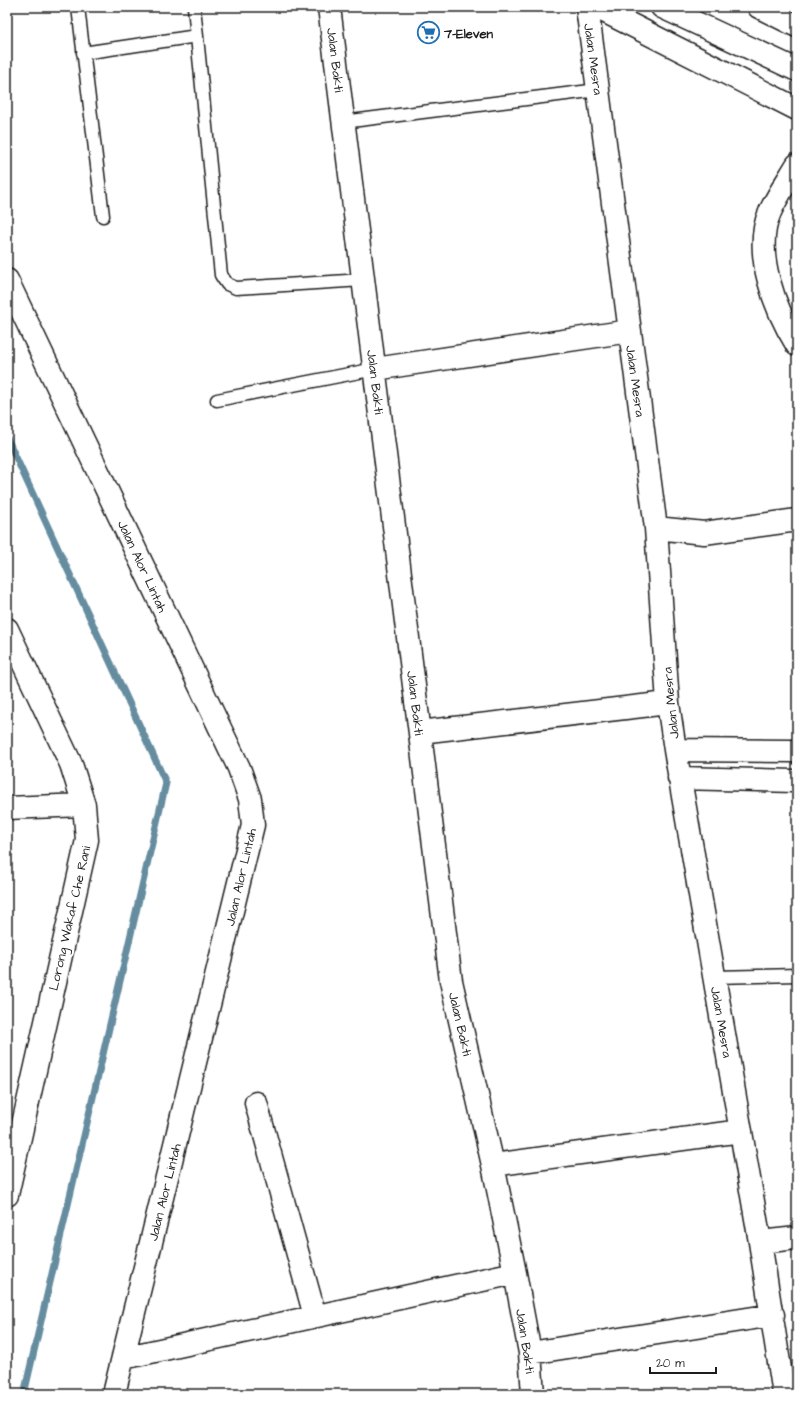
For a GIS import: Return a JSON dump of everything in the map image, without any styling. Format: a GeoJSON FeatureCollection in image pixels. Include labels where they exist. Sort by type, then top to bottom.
{"type":"FeatureCollection","features":[{"type":"Feature","properties":{"kind":"street","name":"Jalan Bakti"},"geometry":{"type":"LineString","coordinates":[[329,7],[451,981],[493,1165],[515,1273],[530,1353],[533,1394]]}},
{"type":"Feature","properties":{"kind":"street","name":"Jalan Mesra"},"geometry":{"type":"LineString","coordinates":[[587,7],[656,528],[668,703],[674,750],[760,1242],[784,1394]]}},
{"type":"Feature","properties":{"kind":"street"},"geometry":{"type":"LineString","coordinates":[[596,7],[797,108]]}},
{"type":"Feature","properties":{"kind":"street"},"geometry":{"type":"LineString","coordinates":[[662,7],[797,70]]}},
{"type":"Feature","properties":{"kind":"street"},"geometry":{"type":"LineString","coordinates":[[759,7],[797,26]]}},
{"type":"Feature","properties":{"kind":"street"},"geometry":{"type":"LineString","coordinates":[[797,165],[769,214],[764,236],[766,272],[774,300],[797,345]]}},
{"type":"Feature","properties":{"kind":"street","name":"Jalan Alor Lintah"},"geometry":{"type":"LineString","coordinates":[[7,280],[239,768],[250,799],[253,825],[114,1394]]}},
{"type":"Feature","properties":{"kind":"street"},"geometry":{"type":"LineString","coordinates":[[374,369],[630,331]]}},
{"type":"Feature","properties":{"kind":"street"},"geometry":{"type":"LineString","coordinates":[[656,528],[704,533],[797,520]]}},
{"type":"Feature","properties":{"kind":"street","name":"Lorong Wakaf Che Rani"},"geometry":{"type":"LineString","coordinates":[[7,629],[70,764],[84,805],[87,840],[7,1195]]}},
{"type":"Feature","properties":{"kind":"street"},"geometry":{"type":"LineString","coordinates":[[420,732],[668,703]]}},
{"type":"Feature","properties":{"kind":"street"},"geometry":{"type":"LineString","coordinates":[[674,750],[797,751]]}},
{"type":"Feature","properties":{"kind":"street"},"geometry":{"type":"LineString","coordinates":[[679,778],[794,782]]}},
{"type":"Feature","properties":{"kind":"street"},"geometry":{"type":"LineString","coordinates":[[7,808],[84,805]]}},
{"type":"Feature","properties":{"kind":"street"},"geometry":{"type":"LineString","coordinates":[[256,1103],[314,1316]]}},
{"type":"Feature","properties":{"kind":"street"},"geometry":{"type":"LineString","coordinates":[[493,1165],[741,1131]]}},
{"type":"Feature","properties":{"kind":"street"},"geometry":{"type":"LineString","coordinates":[[760,1242],[797,1238]]}},
{"type":"Feature","properties":{"kind":"street"},"geometry":{"type":"LineString","coordinates":[[123,1358],[515,1273]]}},
{"type":"Feature","properties":{"kind":"street"},"geometry":{"type":"LineString","coordinates":[[530,1353],[772,1315]]}},
{"type":"Feature","properties":{"kind":"lane"},"geometry":{"type":"LineString","coordinates":[[78,7],[103,216]]}},
{"type":"Feature","properties":{"kind":"lane"},"geometry":{"type":"LineString","coordinates":[[194,7],[221,275],[227,284],[236,288],[364,280]]}},
{"type":"Feature","properties":{"kind":"lane"},"geometry":{"type":"LineString","coordinates":[[83,53],[197,36]]}},
{"type":"Feature","properties":{"kind":"lane"},"geometry":{"type":"LineString","coordinates":[[343,122],[598,90]]}},
{"type":"Feature","properties":{"kind":"lane"},"geometry":{"type":"LineString","coordinates":[[217,400],[374,369]]}},
{"type":"Feature","properties":{"kind":"lane"},"geometry":{"type":"LineString","coordinates":[[714,977],[797,975]]}},
{"type":"Feature","properties":{"kind":"waterway"},"geometry":{"type":"LineString","coordinates":[[7,438],[166,783],[24,1394]]}},
{"type":"Feature","properties":{"kind":"place","name":"7-Eleven"},"geometry":{"type":"Point","coordinates":[429,33]}}]}
